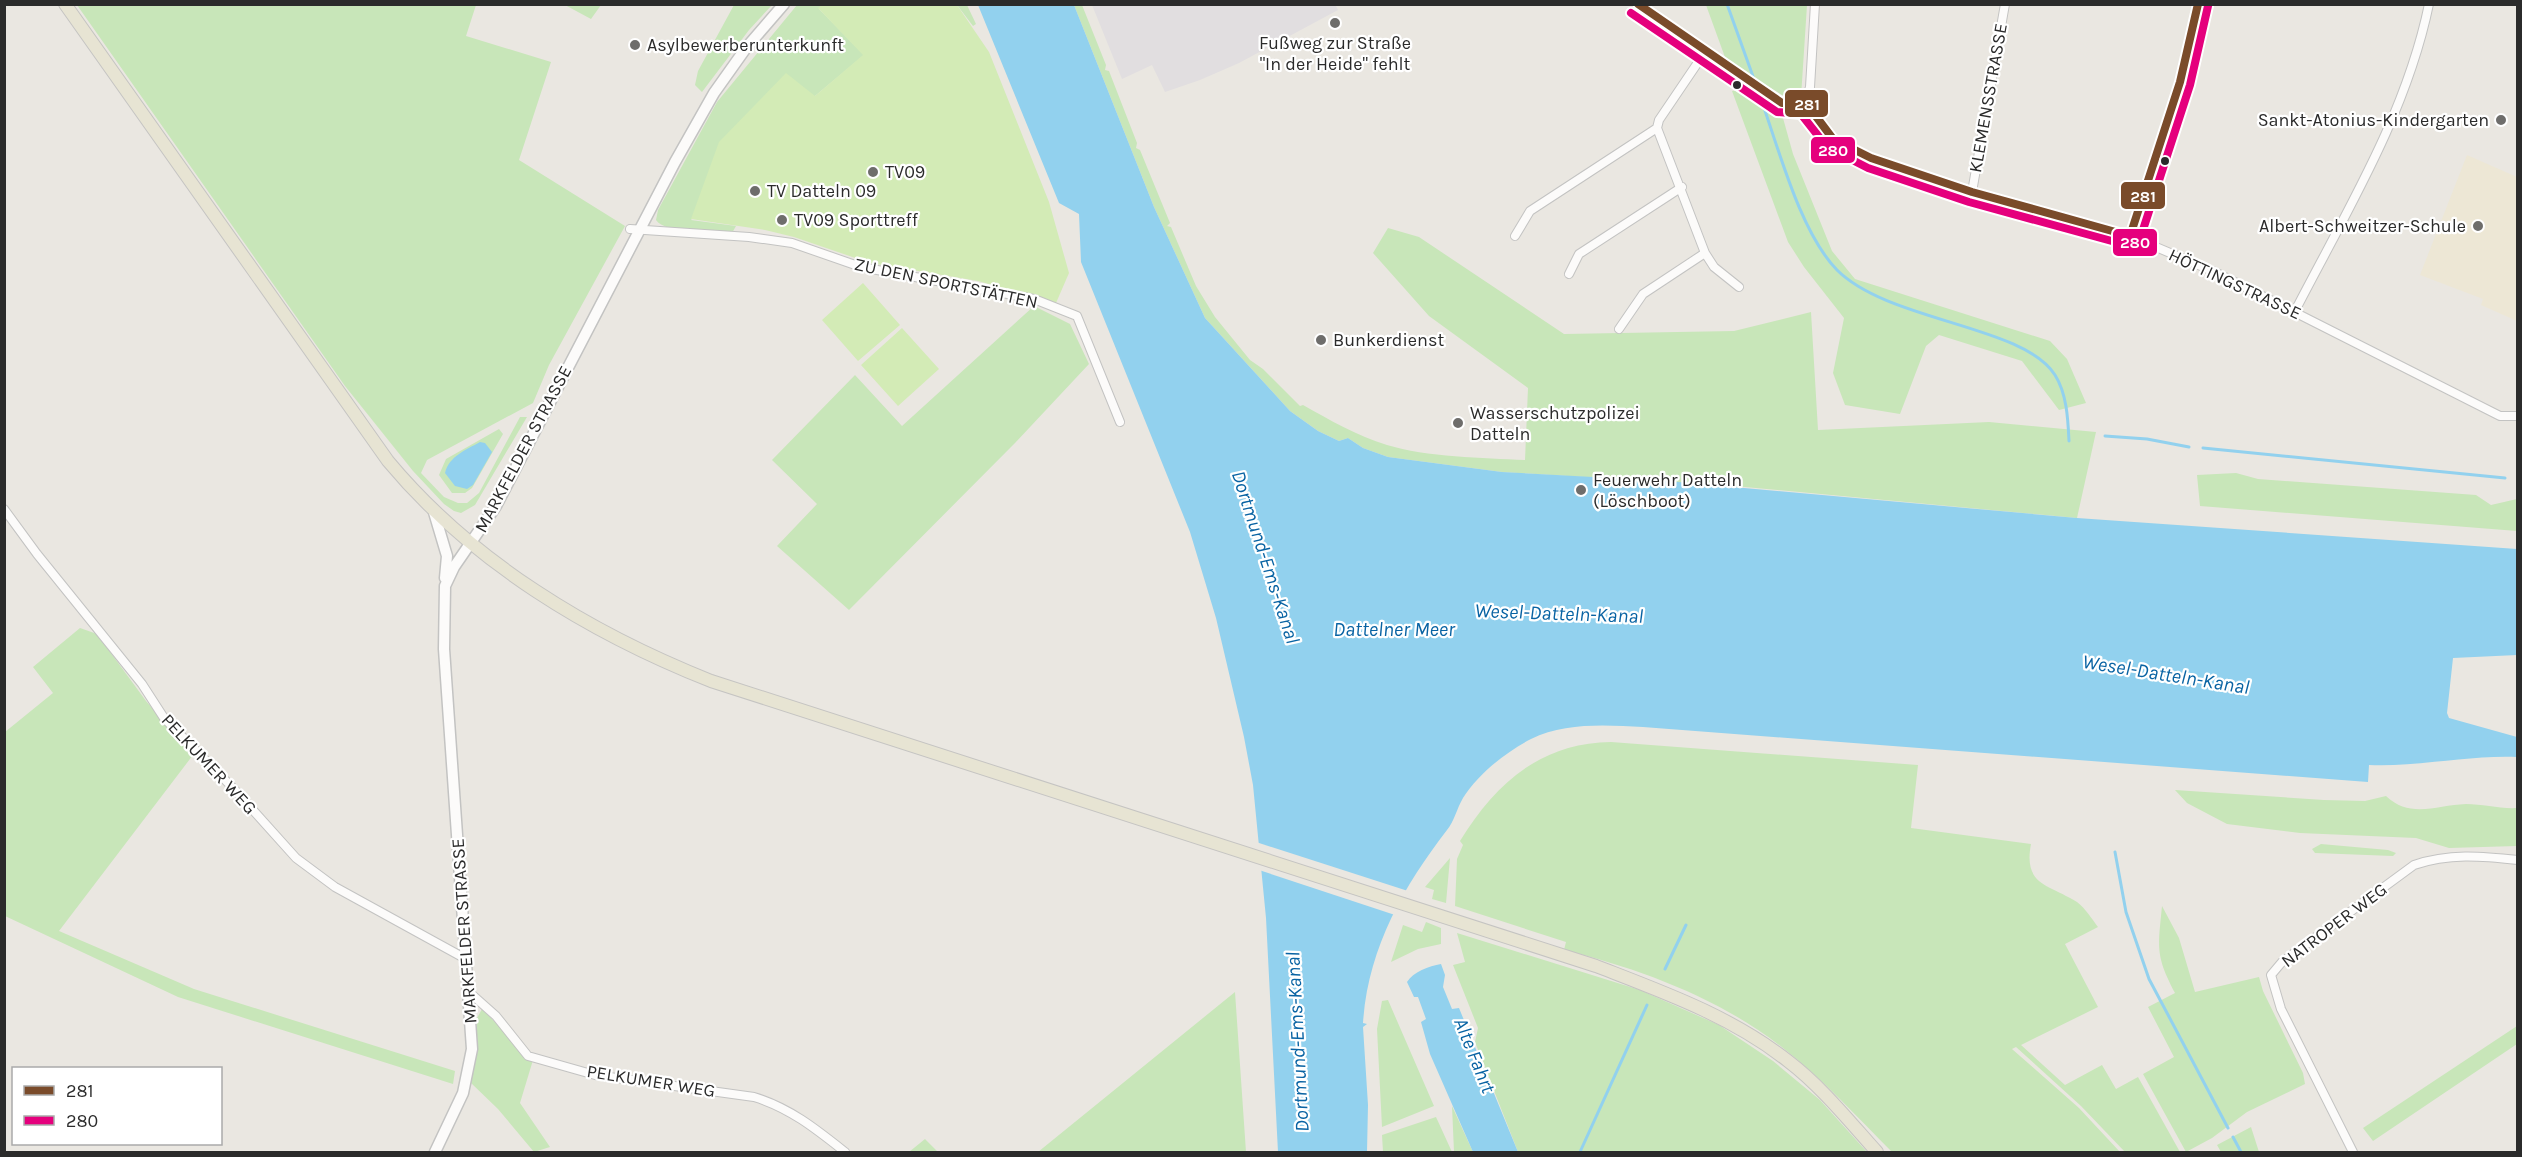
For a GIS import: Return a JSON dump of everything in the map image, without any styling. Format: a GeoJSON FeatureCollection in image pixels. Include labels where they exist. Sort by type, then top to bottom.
{"type":"FeatureCollection","features":[{"type":"Feature","properties":{"kind":"main road"},"geometry":{"type":"LineString","coordinates":[[65,4],[370,437],[405,481],[491,560],[574,614],[652,658],[711,681],[1529,944],[1596,966],[1689,1002],[1748,1033],[1790,1062],[1824,1093],[1877,1152]]}},
{"type":"Feature","properties":{"kind":"street","name":"MARKFELDER STRASSE"},"geometry":{"type":"LineString","coordinates":[[435,1152],[456,1114],[465,1086],[472,1049],[444,650],[445,586],[454,567],[496,506],[634,230],[714,93],[746,48],[784,4]]}},
{"type":"Feature","properties":{"kind":"street"},"geometry":{"type":"LineString","coordinates":[[1637,4],[1782,103],[1805,103],[1810,87],[1815,4]]}},
{"type":"Feature","properties":{"kind":"street","name":"KLEMENSSTRASSE"},"geometry":{"type":"LineString","coordinates":[[1972,192],[2005,4]]}},
{"type":"Feature","properties":{"kind":"street"},"geometry":{"type":"LineString","coordinates":[[2130,236],[2180,82],[2198,4]]}},
{"type":"Feature","properties":{"kind":"street"},"geometry":{"type":"LineString","coordinates":[[2295,311],[2379,149],[2403,95],[2429,4]]}},
{"type":"Feature","properties":{"kind":"street"},"geometry":{"type":"LineString","coordinates":[[1706,52],[1659,120],[1657,128],[1706,253],[1714,267],[1739,287]]}},
{"type":"Feature","properties":{"kind":"street","name":"HÖTTINGSTRASSE"},"geometry":{"type":"LineString","coordinates":[[1805,103],[1816,114],[1826,132],[1842,145],[1871,158],[1972,192],[2130,236],[2216,272],[2295,311],[2410,373],[2500,416],[2517,416]]}},
{"type":"Feature","properties":{"kind":"street"},"geometry":{"type":"LineString","coordinates":[[1515,236],[1530,211],[1657,128]]}},
{"type":"Feature","properties":{"kind":"street"},"geometry":{"type":"LineString","coordinates":[[1569,274],[1579,254],[1682,187]]}},
{"type":"Feature","properties":{"kind":"street","name":"ZU DEN SPORTSTÄTTEN"},"geometry":{"type":"LineString","coordinates":[[634,230],[742,236],[792,243],[871,269],[1034,299],[1077,316],[1120,422]]}},
{"type":"Feature","properties":{"kind":"street"},"geometry":{"type":"LineString","coordinates":[[1619,329],[1643,294],[1706,253]]}},
{"type":"Feature","properties":{"kind":"street","name":"PELKUMER WEG"},"geometry":{"type":"LineString","coordinates":[[4,509],[37,554],[142,684],[164,718],[235,790],[296,858],[334,887],[466,959]]}},
{"type":"Feature","properties":{"kind":"street"},"geometry":{"type":"LineString","coordinates":[[433,509],[447,556],[445,586]]}},
{"type":"Feature","properties":{"kind":"street","name":"NATROPER WEG"},"geometry":{"type":"LineString","coordinates":[[2353,1152],[2281,1009],[2271,975],[2282,962],[2414,865],[2437,857],[2469,855],[2517,860]]}},
{"type":"Feature","properties":{"kind":"street","name":"PELKUMER WEG"},"geometry":{"type":"LineString","coordinates":[[469,992],[496,1016],[528,1056],[595,1075],[754,1097],[777,1104],[797,1115],[845,1152]]}},
{"type":"Feature","properties":{"kind":"shaded area"},"geometry":{"type":"Polygon","coordinates":[[[1335,4],[1338,10],[1239,63],[1165,92],[1152,65],[1122,79],[1092,5],[1335,4]]]}},
{"type":"Feature","properties":{"kind":"shaded area","name":"Albert-Schweitzer-Schule"},"geometry":{"type":"Polygon","coordinates":[[[2467,155],[2517,177],[2517,321],[2481,305],[2483,299],[2420,275],[2467,155]]]}},
{"type":"Feature","properties":{"kind":"green space"},"geometry":{"type":"Polygon","coordinates":[[[77,5],[476,5],[466,36],[551,62],[519,160],[625,226],[549,365],[533,403],[427,460],[421,473],[444,497],[458,503],[467,503],[479,493],[520,417],[527,417],[475,505],[461,513],[444,504],[413,471],[345,386],[77,5]]]}},
{"type":"Feature","properties":{"kind":"green space"},"geometry":{"type":"Polygon","coordinates":[[[565,5],[601,5],[591,19],[565,5]]]}},
{"type":"Feature","properties":{"kind":"green space"},"geometry":{"type":"Polygon","coordinates":[[[734,5],[772,5],[749,30],[702,92],[695,85],[698,71],[734,5]]]}},
{"type":"Feature","properties":{"kind":"green space"},"geometry":{"type":"Polygon","coordinates":[[[797,5],[822,5],[819,9],[864,55],[815,96],[691,220],[736,226],[732,233],[679,230],[661,225],[656,220],[658,210],[717,102],[797,5]]]}},
{"type":"Feature","properties":{"kind":"green space","name":"TV09"},"geometry":{"type":"Polygon","coordinates":[[[822,5],[957,5],[989,52],[1049,202],[1069,273],[1056,303],[978,281],[870,263],[794,237],[765,230],[691,219],[719,142],[786,73],[815,96],[863,55],[818,8],[822,5]]]}},
{"type":"Feature","properties":{"kind":"green space"},"geometry":{"type":"Polygon","coordinates":[[[957,5],[967,5],[976,24],[973,26],[957,5]]]}},
{"type":"Feature","properties":{"kind":"green space"},"geometry":{"type":"Polygon","coordinates":[[[1074,5],[1082,5],[1106,65],[1105,70],[1109,71],[1137,143],[1136,148],[1140,150],[1170,223],[1167,226],[1171,227],[1196,286],[1215,317],[1250,360],[1263,369],[1300,406],[1303,405],[1365,437],[1402,449],[1455,456],[1525,460],[1528,388],[1429,316],[1373,253],[1388,228],[1419,237],[1564,334],[1734,331],[1811,312],[1818,430],[1989,422],[2096,432],[2077,518],[1745,487],[1502,472],[1388,457],[1363,448],[1348,438],[1339,441],[1318,431],[1290,411],[1205,318],[1154,207],[1074,5]]]}},
{"type":"Feature","properties":{"kind":"green space"},"geometry":{"type":"Polygon","coordinates":[[[1706,5],[1807,5],[1801,97],[1782,95],[1726,60],[1706,5]]]}},
{"type":"Feature","properties":{"kind":"green space"},"geometry":{"type":"Polygon","coordinates":[[[1740,90],[1783,118],[1793,154],[1832,251],[1855,279],[2050,341],[2067,359],[2086,403],[2059,410],[2022,361],[1939,335],[1926,346],[1900,414],[1845,405],[1833,373],[1844,318],[1804,267],[1788,242],[1732,91],[1740,90]]]}},
{"type":"Feature","properties":{"kind":"green space"},"geometry":{"type":"Polygon","coordinates":[[[863,283],[900,325],[858,361],[822,320],[863,283]]]}},
{"type":"Feature","properties":{"kind":"green space"},"geometry":{"type":"Polygon","coordinates":[[[1034,306],[1070,324],[1089,364],[1015,443],[849,610],[777,546],[817,504],[772,460],[855,375],[902,426],[1034,306]]]}},
{"type":"Feature","properties":{"kind":"green space"},"geometry":{"type":"Polygon","coordinates":[[[902,328],[939,369],[898,406],[861,365],[902,328]]]}},
{"type":"Feature","properties":{"kind":"green space"},"geometry":{"type":"Polygon","coordinates":[[[499,429],[503,434],[472,488],[465,493],[452,493],[439,475],[446,459],[499,429]]]}},
{"type":"Feature","properties":{"kind":"green space"},"geometry":{"type":"Polygon","coordinates":[[[2236,473],[2258,479],[2476,495],[2491,505],[2517,499],[2517,531],[2200,506],[2197,475],[2236,473]]]}},
{"type":"Feature","properties":{"kind":"green space"},"geometry":{"type":"Polygon","coordinates":[[[80,628],[97,634],[146,701],[193,755],[59,931],[194,989],[455,1071],[453,1084],[178,997],[5,916],[5,732],[53,693],[33,667],[80,628]]]}},
{"type":"Feature","properties":{"kind":"green space"},"geometry":{"type":"Polygon","coordinates":[[[1611,742],[1918,765],[1911,828],[2031,844],[2031,868],[2035,876],[2048,887],[2077,902],[2098,927],[2065,944],[2098,1007],[2021,1045],[2065,1085],[2102,1065],[2116,1089],[2138,1077],[2180,1152],[2125,1152],[2081,1106],[2016,1047],[2012,1049],[2079,1108],[2120,1152],[1892,1152],[1798,1060],[1759,1030],[1707,1000],[1651,976],[1564,950],[1566,942],[1455,906],[1457,859],[1463,845],[1460,841],[1488,802],[1504,785],[1522,770],[1562,750],[1586,744],[1611,742]]]}},
{"type":"Feature","properties":{"kind":"green space"},"geometry":{"type":"Polygon","coordinates":[[[2175,790],[2324,800],[2365,801],[2386,796],[2395,803],[2414,809],[2466,804],[2517,808],[2517,846],[2449,848],[2416,838],[2300,833],[2227,824],[2187,803],[2175,790]]]}},
{"type":"Feature","properties":{"kind":"green space"},"geometry":{"type":"Polygon","coordinates":[[[2321,844],[2388,850],[2396,853],[2393,856],[2315,853],[2312,849],[2321,844]]]}},
{"type":"Feature","properties":{"kind":"green space"},"geometry":{"type":"Polygon","coordinates":[[[1450,858],[1446,903],[1432,899],[1434,890],[1425,887],[1450,858]]]}},
{"type":"Feature","properties":{"kind":"green space"},"geometry":{"type":"Polygon","coordinates":[[[2162,906],[2179,938],[2195,992],[2259,977],[2263,991],[2303,1073],[2305,1084],[2247,1112],[2212,1138],[2186,1152],[2143,1074],[2174,1057],[2148,1007],[2175,993],[2161,960],[2162,906]]]}},
{"type":"Feature","properties":{"kind":"green space"},"geometry":{"type":"Polygon","coordinates":[[[1426,922],[1441,928],[1441,944],[1418,949],[1391,962],[1403,925],[1422,932],[1426,922]]]}},
{"type":"Feature","properties":{"kind":"green space"},"geometry":{"type":"Polygon","coordinates":[[[1457,933],[1640,990],[1719,1025],[1773,1061],[1820,1100],[1867,1152],[1518,1152],[1475,1042],[1478,1028],[1453,965],[1465,962],[1457,933]]]}},
{"type":"Feature","properties":{"kind":"green space"},"geometry":{"type":"Polygon","coordinates":[[[1235,992],[1246,1152],[1038,1152],[1235,992]]]}},
{"type":"Feature","properties":{"kind":"green space"},"geometry":{"type":"Polygon","coordinates":[[[1388,1000],[1434,1106],[1382,1127],[1377,1029],[1382,1001],[1388,1000]]]}},
{"type":"Feature","properties":{"kind":"green space"},"geometry":{"type":"Polygon","coordinates":[[[482,1009],[533,1060],[520,1103],[550,1147],[534,1152],[498,1109],[471,1083],[477,1047],[477,1018],[482,1009]]]}},
{"type":"Feature","properties":{"kind":"green space"},"geometry":{"type":"Polygon","coordinates":[[[2517,1026],[2517,1044],[2373,1141],[2363,1128],[2517,1026]]]}},
{"type":"Feature","properties":{"kind":"green space"},"geometry":{"type":"Polygon","coordinates":[[[1452,1106],[1473,1152],[1454,1152],[1452,1106]]]}},
{"type":"Feature","properties":{"kind":"green space"},"geometry":{"type":"Polygon","coordinates":[[[1436,1117],[1452,1152],[1383,1152],[1382,1135],[1436,1117]]]}},
{"type":"Feature","properties":{"kind":"green space"},"geometry":{"type":"Polygon","coordinates":[[[2251,1127],[2259,1152],[2221,1152],[2217,1145],[2251,1127]]]}},
{"type":"Feature","properties":{"kind":"green space"},"geometry":{"type":"Polygon","coordinates":[[[925,1139],[938,1152],[909,1152],[925,1139]]]}},
{"type":"Feature","properties":{"kind":"water","name":"Dattelner Meer"},"geometry":{"type":"Polygon","coordinates":[[[978,5],[1074,5],[1154,207],[1205,318],[1290,411],[1318,431],[1339,441],[1348,438],[1363,448],[1388,457],[1502,472],[1667,481],[2077,518],[2517,549],[2517,655],[2453,658],[2447,713],[2449,718],[2517,737],[2517,757],[2369,765],[2368,782],[1643,727],[1586,726],[1544,734],[1531,739],[1502,757],[1469,789],[1454,819],[1416,874],[1390,920],[1372,970],[1363,1023],[1367,1024],[1363,1027],[1368,1105],[1367,1152],[1278,1152],[1266,918],[1253,785],[1216,618],[1190,532],[1081,262],[1079,214],[1059,203],[978,5]]]}},
{"type":"Feature","properties":{"kind":"water"},"geometry":{"type":"Polygon","coordinates":[[[480,442],[485,443],[492,452],[473,485],[467,489],[455,486],[445,473],[447,467],[459,454],[480,442]]]}},
{"type":"Feature","properties":{"kind":"water","name":"Alte Fahrt"},"geometry":{"type":"Polygon","coordinates":[[[1441,964],[1445,975],[1443,987],[1452,1009],[1459,1008],[1518,1152],[1473,1152],[1430,1054],[1421,1022],[1426,1019],[1418,997],[1414,997],[1407,982],[1422,970],[1441,964]]]}},
{"type":"Feature","properties":{"kind":"pier"},"geometry":{"type":"Polygon","coordinates":[[[1256,842],[1408,891],[1395,915],[1259,870],[1256,842]]]}},
{"type":"Feature","properties":{"kind":"waterway"},"geometry":{"type":"LineString","coordinates":[[1727,4],[1755,82]]}},
{"type":"Feature","properties":{"kind":"waterway"},"geometry":{"type":"LineString","coordinates":[[1757,88],[1800,209],[1823,253],[1837,270],[1860,287],[1889,301],[2015,345],[2039,358],[2055,375],[2062,390],[2069,441]]}},
{"type":"Feature","properties":{"kind":"waterway"},"geometry":{"type":"LineString","coordinates":[[2105,436],[2147,439],[2189,447]]}},
{"type":"Feature","properties":{"kind":"waterway"},"geometry":{"type":"LineString","coordinates":[[2203,448],[2505,478]]}},
{"type":"Feature","properties":{"kind":"waterway"},"geometry":{"type":"LineString","coordinates":[[2115,852],[2126,912],[2149,979],[2228,1128]]}},
{"type":"Feature","properties":{"kind":"waterway"},"geometry":{"type":"LineString","coordinates":[[1665,969],[1686,925]]}},
{"type":"Feature","properties":{"kind":"waterway"},"geometry":{"type":"LineString","coordinates":[[1580,1152],[1647,1005]]}},
{"type":"Feature","properties":{"kind":"waterway"},"geometry":{"type":"LineString","coordinates":[[2233,1137],[2241,1152]]}},
{"type":"Feature","properties":{"kind":"transit line","name":"281"},"geometry":{"type":"LineString","coordinates":[[1638,4],[1782,103],[1806,103],[1833,139],[1871,158],[1972,192],[2130,236],[2180,82],[2198,4]]}},
{"type":"Feature","properties":{"kind":"transit line","name":"280"},"geometry":{"type":"LineString","coordinates":[[1631,13],[1777,112],[1801,114],[1827,147],[1868,168],[1969,202],[2130,246],[2140,239],[2190,85],[2208,6]]}},
{"type":"Feature","properties":{"kind":"place","name":"Fußweg zur Straße \"In der Heide\" fehlt"},"geometry":{"type":"Point","coordinates":[1335,23]}},
{"type":"Feature","properties":{"kind":"place","name":"Asylbewerberunterkunft"},"geometry":{"type":"Point","coordinates":[635,45]}},
{"type":"Feature","properties":{"kind":"place","name":"Sankt-Atonius-Kindergarten"},"geometry":{"type":"Point","coordinates":[2501,120]}},
{"type":"Feature","properties":{"kind":"place","name":"TV09"},"geometry":{"type":"Point","coordinates":[873,172]}},
{"type":"Feature","properties":{"kind":"place","name":"TV Datteln 09"},"geometry":{"type":"Point","coordinates":[755,191]}},
{"type":"Feature","properties":{"kind":"place","name":"TV09 Sporttreff"},"geometry":{"type":"Point","coordinates":[782,220]}},
{"type":"Feature","properties":{"kind":"place","name":"Albert-Schweitzer-Schule"},"geometry":{"type":"Point","coordinates":[2478,226]}},
{"type":"Feature","properties":{"kind":"place","name":"Bunkerdienst"},"geometry":{"type":"Point","coordinates":[1321,340]}},
{"type":"Feature","properties":{"kind":"place","name":"Wasserschutzpolizei Datteln"},"geometry":{"type":"Point","coordinates":[1458,423]}},
{"type":"Feature","properties":{"kind":"place","name":"Feuerwehr Datteln (Löschboot)"},"geometry":{"type":"Point","coordinates":[1581,490]}},
{"type":"Feature","properties":{"kind":"water label","name":"Dortmund-Ems-Kanal"},"geometry":{"type":"Point","coordinates":[1266,557]}},
{"type":"Feature","properties":{"kind":"water label","name":"Wesel-Datteln-Kanal"},"geometry":{"type":"Point","coordinates":[1559,613]}},
{"type":"Feature","properties":{"kind":"water label","name":"Wesel-Datteln-Kanal"},"geometry":{"type":"Point","coordinates":[2166,674]}},
{"type":"Feature","properties":{"kind":"water label","name":"Dortmund-Ems-Kanal"},"geometry":{"type":"Point","coordinates":[1297,1042]}}]}
